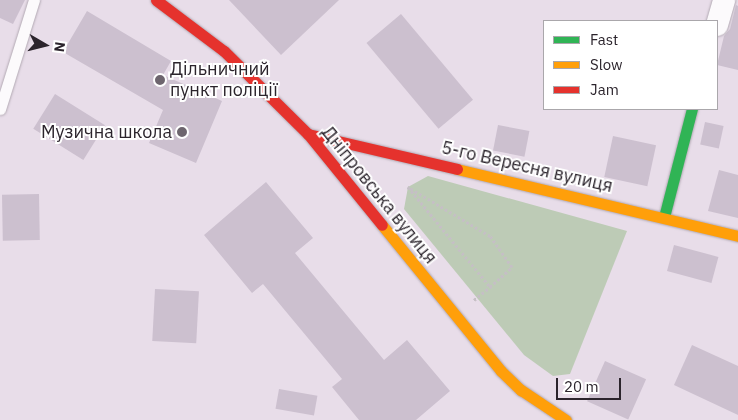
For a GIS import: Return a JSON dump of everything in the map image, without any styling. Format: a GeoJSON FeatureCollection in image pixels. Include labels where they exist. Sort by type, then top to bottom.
{"type":"FeatureCollection","features":[{"type":"Feature","properties":{"kind":"main road","name":"Дніпровська вулиця"},"geometry":{"type":"LineString","coordinates":[[156,0],[224,51],[308,134],[501,371],[534,399],[566,420]]}},
{"type":"Feature","properties":{"kind":"main road"},"geometry":{"type":"LineString","coordinates":[[664,217],[692,110]]}},
{"type":"Feature","properties":{"kind":"main road","name":"5-го Вересня вулиця"},"geometry":{"type":"LineString","coordinates":[[308,134],[738,236]]}},
{"type":"Feature","properties":{"kind":"street"},"geometry":{"type":"LineString","coordinates":[[718,21],[724,0]]}},
{"type":"Feature","properties":{"kind":"lane"},"geometry":{"type":"LineString","coordinates":[[0,110],[34,0]]}},
{"type":"Feature","properties":{"kind":"path"},"geometry":{"type":"LineString","coordinates":[[474,301],[490,287],[512,266],[490,236],[408,187],[490,287]]}},
{"type":"Feature","properties":{"kind":"green space"},"geometry":{"type":"Polygon","coordinates":[[[428,176],[627,231],[570,374],[553,376],[524,355],[404,209],[408,187],[428,176]]]}},
{"type":"Feature","properties":{"kind":"building"},"geometry":{"type":"Polygon","coordinates":[[[0,0],[25,0],[13,24],[0,18],[0,0]]]}},
{"type":"Feature","properties":{"kind":"building"},"geometry":{"type":"Polygon","coordinates":[[[229,0],[339,0],[281,55],[229,0]]]}},
{"type":"Feature","properties":{"kind":"building"},"geometry":{"type":"Polygon","coordinates":[[[736,5],[738,6],[738,70],[718,65],[724,36],[730,29],[736,5]]]}},
{"type":"Feature","properties":{"kind":"building"},"geometry":{"type":"Polygon","coordinates":[[[87,11],[171,61],[163,75],[222,101],[196,163],[149,143],[163,110],[63,52],[87,11]]]}},
{"type":"Feature","properties":{"kind":"building"},"geometry":{"type":"Polygon","coordinates":[[[401,14],[473,100],[439,129],[367,43],[401,14]]]}},
{"type":"Feature","properties":{"kind":"building"},"geometry":{"type":"Polygon","coordinates":[[[55,94],[105,125],[83,160],[33,129],[55,94]]]}},
{"type":"Feature","properties":{"kind":"building"},"geometry":{"type":"Polygon","coordinates":[[[705,122],[724,126],[719,148],[700,144],[705,122]]]}},
{"type":"Feature","properties":{"kind":"building"},"geometry":{"type":"Polygon","coordinates":[[[498,125],[529,131],[524,157],[493,151],[498,125]]]}},
{"type":"Feature","properties":{"kind":"building"},"geometry":{"type":"Polygon","coordinates":[[[613,136],[656,145],[647,186],[604,177],[613,136]]]}},
{"type":"Feature","properties":{"kind":"building"},"geometry":{"type":"Polygon","coordinates":[[[719,170],[738,175],[738,218],[708,211],[719,170]]]}},
{"type":"Feature","properties":{"kind":"building"},"geometry":{"type":"Polygon","coordinates":[[[266,182],[313,238],[295,253],[384,360],[407,340],[450,391],[416,420],[359,420],[332,387],[342,379],[263,284],[252,293],[204,235],[266,182]]]}},
{"type":"Feature","properties":{"kind":"building"},"geometry":{"type":"Polygon","coordinates":[[[39,194],[40,240],[3,241],[2,195],[39,194]]]}},
{"type":"Feature","properties":{"kind":"building"},"geometry":{"type":"Polygon","coordinates":[[[674,245],[718,257],[711,283],[667,271],[674,245]]]}},
{"type":"Feature","properties":{"kind":"building"},"geometry":{"type":"Polygon","coordinates":[[[155,289],[199,291],[196,343],[152,341],[155,289]]]}},
{"type":"Feature","properties":{"kind":"building"},"geometry":{"type":"Polygon","coordinates":[[[692,345],[738,366],[738,415],[674,385],[692,345]]]}},
{"type":"Feature","properties":{"kind":"building"},"geometry":{"type":"Polygon","coordinates":[[[605,361],[646,379],[628,419],[587,401],[605,361]]]}},
{"type":"Feature","properties":{"kind":"building"},"geometry":{"type":"Polygon","coordinates":[[[279,389],[317,396],[314,415],[276,409],[279,389]]]}},
{"type":"Feature","properties":{"kind":"traffic: fast"},"geometry":{"type":"LineString","coordinates":[[664,217],[692,110]]}},
{"type":"Feature","properties":{"kind":"traffic: slow"},"geometry":{"type":"LineString","coordinates":[[457,169],[738,236]]}},
{"type":"Feature","properties":{"kind":"traffic: slow"},"geometry":{"type":"LineString","coordinates":[[382,225],[501,371],[521,390],[566,420]]}},
{"type":"Feature","properties":{"kind":"traffic: jam"},"geometry":{"type":"LineString","coordinates":[[156,0],[224,51],[308,134],[382,225]]}},
{"type":"Feature","properties":{"kind":"traffic: jam"},"geometry":{"type":"LineString","coordinates":[[308,134],[457,169]]}},
{"type":"Feature","properties":{"kind":"place","name":"Дільничний пункт поліції"},"geometry":{"type":"Point","coordinates":[160,80]}},
{"type":"Feature","properties":{"kind":"place","name":"Музична школа"},"geometry":{"type":"Point","coordinates":[182,132]}}]}
